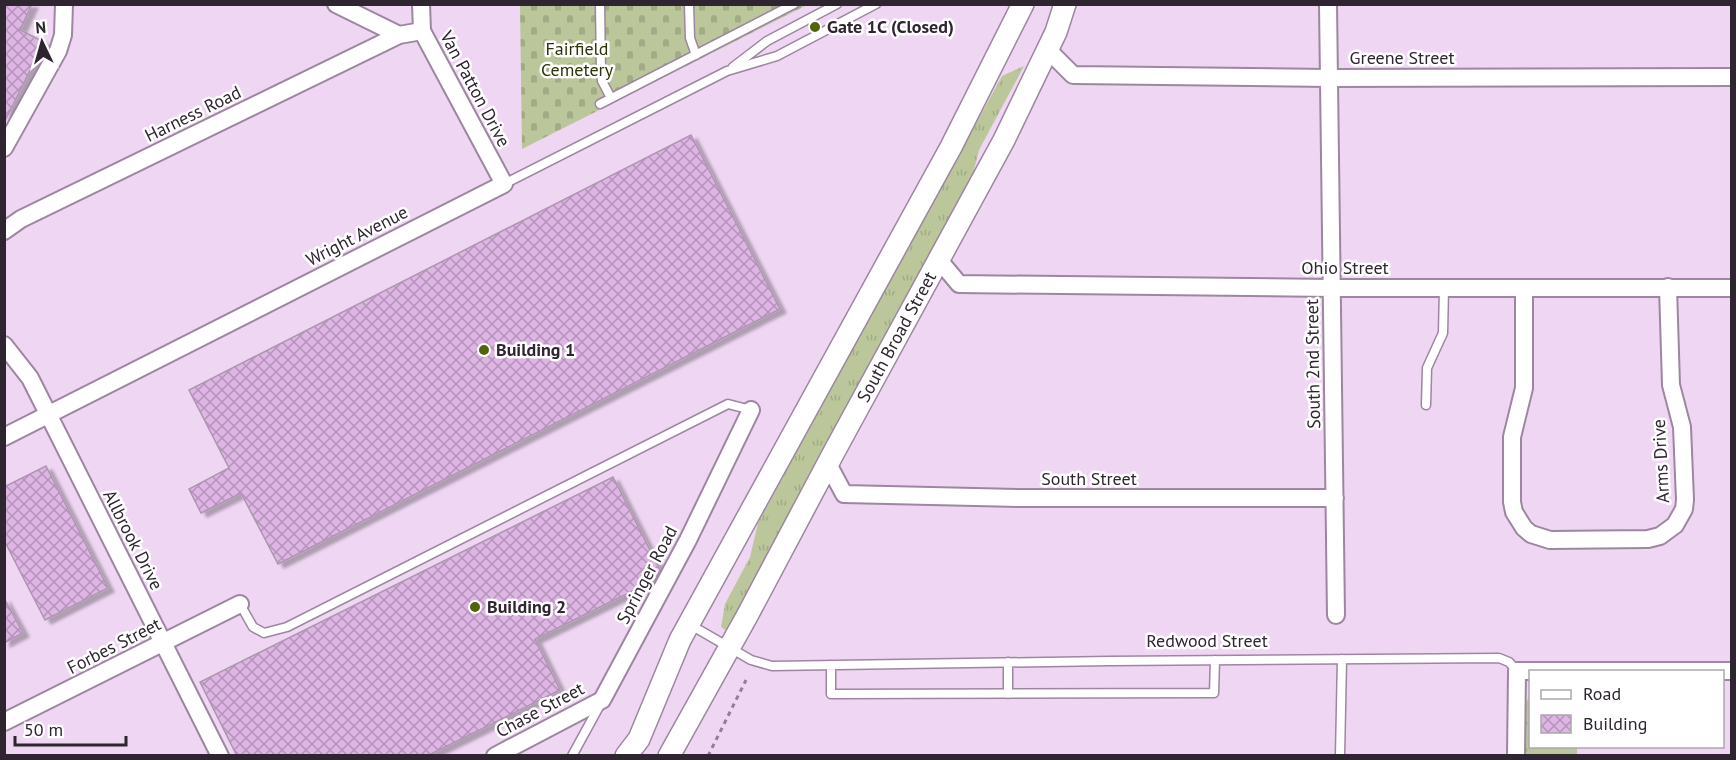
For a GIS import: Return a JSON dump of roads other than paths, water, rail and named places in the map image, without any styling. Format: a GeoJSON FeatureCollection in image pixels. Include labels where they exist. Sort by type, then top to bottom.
{"type":"FeatureCollection","features":[{"type":"Feature","properties":{"kind":"street"},"geometry":{"type":"LineString","coordinates":[[4,148],[58,51],[63,35],[64,4]]}},
{"type":"Feature","properties":{"kind":"street"},"geometry":{"type":"LineString","coordinates":[[336,4],[399,35]]}},
{"type":"Feature","properties":{"kind":"street"},"geometry":{"type":"LineString","coordinates":[[421,4],[422,31]]}},
{"type":"Feature","properties":{"kind":"street"},"geometry":{"type":"LineString","coordinates":[[626,756],[639,739],[684,632],[951,147],[1023,4]]}},
{"type":"Feature","properties":{"kind":"street","name":"South Broad Street"},"geometry":{"type":"LineString","coordinates":[[669,756],[725,657],[1004,140],[1047,49],[1065,4]]}},
{"type":"Feature","properties":{"kind":"street","name":"South 2nd Street"},"geometry":{"type":"LineString","coordinates":[[1328,4],[1336,615]]}},
{"type":"Feature","properties":{"kind":"street","name":"Van Patton Drive"},"geometry":{"type":"LineString","coordinates":[[399,35],[422,31],[504,184]]}},
{"type":"Feature","properties":{"kind":"street","name":"Harness Road"},"geometry":{"type":"LineString","coordinates":[[4,231],[21,219],[399,35]]}},
{"type":"Feature","properties":{"kind":"street","name":"Greene Street"},"geometry":{"type":"LineString","coordinates":[[1047,49],[1073,75],[1329,78],[1731,77]]}},
{"type":"Feature","properties":{"kind":"street","name":"Wright Avenue"},"geometry":{"type":"LineString","coordinates":[[4,437],[504,184]]}},
{"type":"Feature","properties":{"kind":"street","name":"Ohio Street"},"geometry":{"type":"LineString","coordinates":[[939,260],[958,284],[1332,288],[1731,288]]}},
{"type":"Feature","properties":{"kind":"street","name":"Arms Drive"},"geometry":{"type":"LineString","coordinates":[[1524,288],[1524,388],[1512,437],[1514,512],[1524,528],[1540,538],[1648,539],[1660,536],[1675,525],[1684,509],[1683,427],[1671,385],[1668,287]]}},
{"type":"Feature","properties":{"kind":"street","name":"Allbrook Drive"},"geometry":{"type":"LineString","coordinates":[[5,346],[30,378],[220,756]]}},
{"type":"Feature","properties":{"kind":"street","name":"Springer Road"},"geometry":{"type":"LineString","coordinates":[[602,700],[688,540],[751,410]]}},
{"type":"Feature","properties":{"kind":"street","name":"South Street"},"geometry":{"type":"LineString","coordinates":[[828,464],[844,495],[1018,498],[1335,498]]}},
{"type":"Feature","properties":{"kind":"street","name":"Forbes Street"},"geometry":{"type":"LineString","coordinates":[[4,722],[240,604]]}},
{"type":"Feature","properties":{"kind":"street"},"geometry":{"type":"LineString","coordinates":[[1516,756],[1517,671]]}},
{"type":"Feature","properties":{"kind":"street","name":"Redwood Street"},"geometry":{"type":"LineString","coordinates":[[1517,671],[1529,671]]}},
{"type":"Feature","properties":{"kind":"street","name":"Chase Street"},"geometry":{"type":"LineString","coordinates":[[495,756],[602,700]]}},
{"type":"Feature","properties":{"kind":"lane"},"geometry":{"type":"LineString","coordinates":[[600,4],[602,81],[611,98]]}},
{"type":"Feature","properties":{"kind":"lane"},"geometry":{"type":"LineString","coordinates":[[689,4],[690,38],[696,55]]}},
{"type":"Feature","properties":{"kind":"lane"},"geometry":{"type":"LineString","coordinates":[[600,104],[794,4]]}},
{"type":"Feature","properties":{"kind":"lane","name":"Wright Avenue"},"geometry":{"type":"LineString","coordinates":[[728,71],[767,41],[837,4]]}},
{"type":"Feature","properties":{"kind":"lane","name":"Wright Avenue"},"geometry":{"type":"LineString","coordinates":[[504,184],[728,71],[777,56],[876,4]]}},
{"type":"Feature","properties":{"kind":"lane"},"geometry":{"type":"LineString","coordinates":[[1426,405],[1427,368],[1443,333],[1444,288]]}},
{"type":"Feature","properties":{"kind":"lane"},"geometry":{"type":"LineString","coordinates":[[240,604],[253,627],[264,633],[287,627],[728,404],[751,410]]}},
{"type":"Feature","properties":{"kind":"lane","name":"Redwood Street"},"geometry":{"type":"LineString","coordinates":[[684,632],[725,657],[751,660],[772,666],[1499,658],[1509,662],[1517,671]]}},
{"type":"Feature","properties":{"kind":"lane"},"geometry":{"type":"LineString","coordinates":[[1340,756],[1342,659]]}},
{"type":"Feature","properties":{"kind":"lane"},"geometry":{"type":"LineString","coordinates":[[831,665],[831,694],[1214,693],[1215,660]]}},
{"type":"Feature","properties":{"kind":"lane"},"geometry":{"type":"LineString","coordinates":[[1008,662],[1008,693]]}},
{"type":"Feature","properties":{"kind":"lane","name":"Springer Road"},"geometry":{"type":"LineString","coordinates":[[572,756],[602,700]]}},
{"type":"Feature","properties":{"kind":"place","name":"Gate 1C (Closed)"},"geometry":{"type":"Point","coordinates":[815,27]}},
{"type":"Feature","properties":{"kind":"place","name":"Building 1"},"geometry":{"type":"Point","coordinates":[484,350]}},
{"type":"Feature","properties":{"kind":"place","name":"Building 2"},"geometry":{"type":"Point","coordinates":[475,607]}},
{"type":"Feature","properties":{"kind":"park label","name":"Fairfield Cemetery"},"geometry":{"type":"Point","coordinates":[577,59]}}]}
